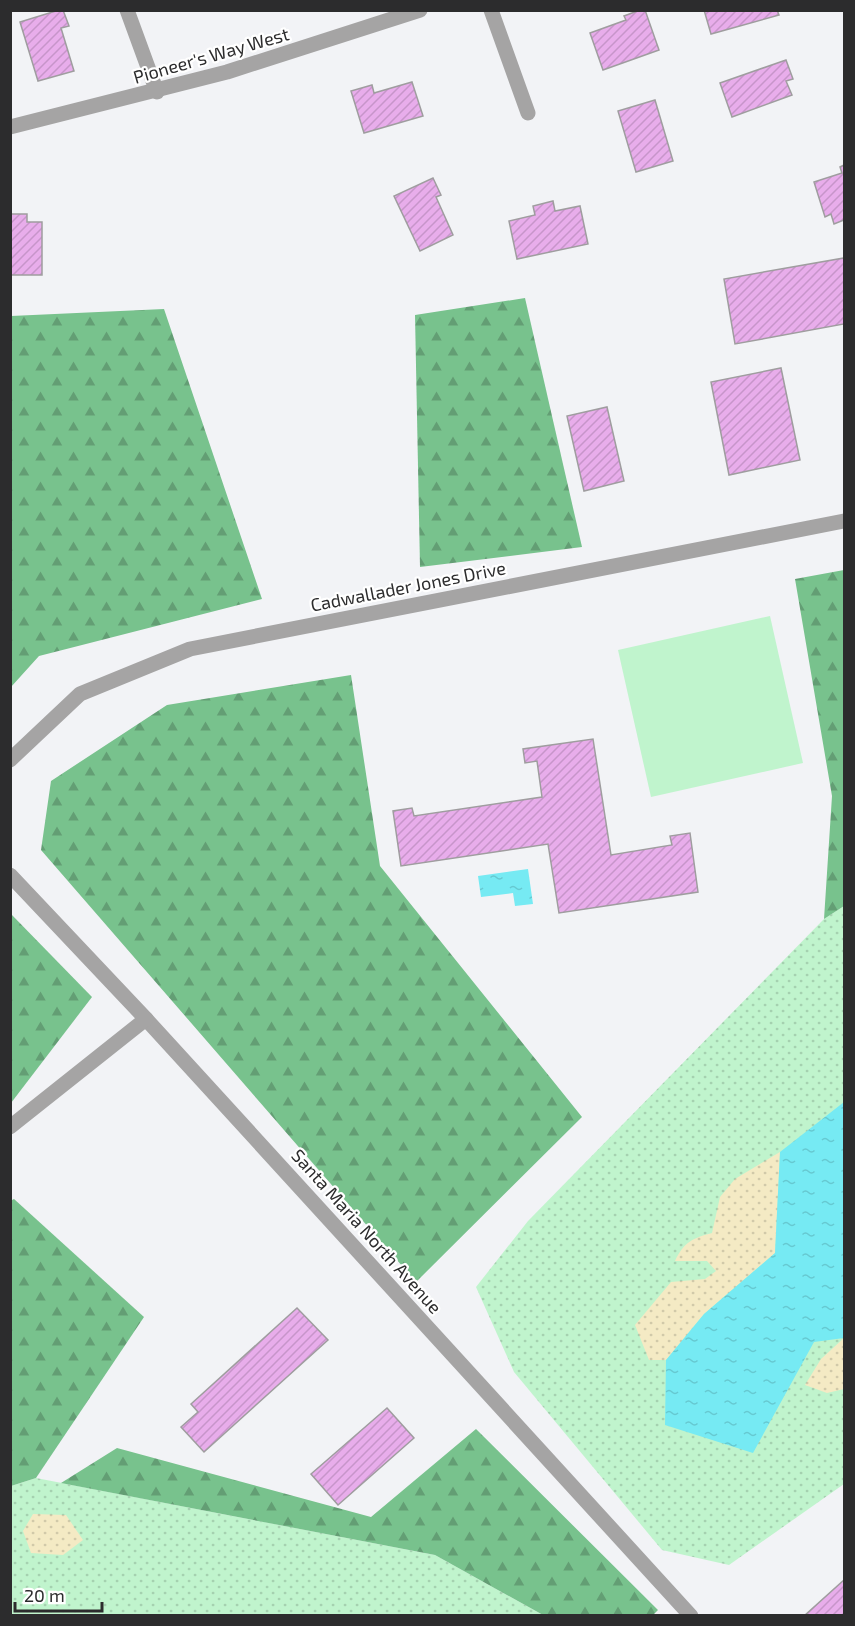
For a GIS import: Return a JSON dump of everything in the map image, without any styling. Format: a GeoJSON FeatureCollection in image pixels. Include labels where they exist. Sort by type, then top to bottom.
{"type":"FeatureCollection","features":[{"type":"Feature","properties":{"kind":"street"},"geometry":{"type":"LineString","coordinates":[[127,10],[157,92]]}},
{"type":"Feature","properties":{"kind":"street","name":"Pioneer's Way West"},"geometry":{"type":"LineString","coordinates":[[10,128],[157,92],[227,72],[420,10]]}},
{"type":"Feature","properties":{"kind":"street"},"geometry":{"type":"LineString","coordinates":[[491,10],[528,113]]}},
{"type":"Feature","properties":{"kind":"street","name":"Cadwallader Jones Drive"},"geometry":{"type":"LineString","coordinates":[[10,760],[80,694],[190,649],[844,521]]}},
{"type":"Feature","properties":{"kind":"street","name":"Santa Maria North Avenue"},"geometry":{"type":"LineString","coordinates":[[10,875],[146,1019],[692,1616]]}},
{"type":"Feature","properties":{"kind":"street"},"geometry":{"type":"LineString","coordinates":[[10,1127],[146,1019]]}},
{"type":"Feature","properties":{"kind":"green space"},"geometry":{"type":"Polygon","coordinates":[[[525,298],[582,547],[420,567],[415,315],[525,298]]]}},
{"type":"Feature","properties":{"kind":"green space"},"geometry":{"type":"Polygon","coordinates":[[[164,309],[262,599],[39,656],[11,687],[11,316],[164,309]]]}},
{"type":"Feature","properties":{"kind":"green space"},"geometry":{"type":"Polygon","coordinates":[[[844,570],[844,906],[824,919],[832,796],[795,579],[844,570]]]}},
{"type":"Feature","properties":{"kind":"green space"},"geometry":{"type":"Polygon","coordinates":[[[770,616],[803,763],[651,797],[618,650],[770,616]]]}},
{"type":"Feature","properties":{"kind":"green space"},"geometry":{"type":"Polygon","coordinates":[[[351,675],[380,866],[582,1117],[416,1282],[41,850],[51,781],[167,705],[351,675]]]}},
{"type":"Feature","properties":{"kind":"green space"},"geometry":{"type":"Polygon","coordinates":[[[844,906],[844,1484],[729,1565],[662,1550],[514,1372],[476,1287],[528,1221],[824,919],[844,906]]]}},
{"type":"Feature","properties":{"kind":"green space"},"geometry":{"type":"Polygon","coordinates":[[[11,914],[92,997],[11,1103],[11,914]]]}},
{"type":"Feature","properties":{"kind":"green space"},"geometry":{"type":"Polygon","coordinates":[[[14,1199],[144,1317],[36,1478],[11,1486],[10,1201],[14,1199]]]}},
{"type":"Feature","properties":{"kind":"green space"},"geometry":{"type":"Polygon","coordinates":[[[476,1429],[658,1610],[653,1615],[543,1615],[435,1555],[61,1483],[117,1448],[371,1517],[476,1429]]]}},
{"type":"Feature","properties":{"kind":"green space"},"geometry":{"type":"Polygon","coordinates":[[[36,1478],[435,1555],[543,1615],[11,1616],[11,1486],[36,1478]]]}},
{"type":"Feature","properties":{"kind":"sand"},"geometry":{"type":"Polygon","coordinates":[[[780,1152],[775,1253],[704,1314],[666,1360],[649,1360],[635,1325],[671,1282],[705,1279],[716,1271],[707,1261],[675,1261],[678,1255],[690,1242],[712,1233],[720,1197],[735,1179],[780,1152]]]}},
{"type":"Feature","properties":{"kind":"sand"},"geometry":{"type":"Polygon","coordinates":[[[844,1338],[844,1389],[827,1393],[805,1385],[821,1359],[844,1338]]]}},
{"type":"Feature","properties":{"kind":"sand"},"geometry":{"type":"Polygon","coordinates":[[[33,1514],[66,1515],[83,1540],[63,1555],[31,1553],[23,1531],[33,1514]]]}},
{"type":"Feature","properties":{"kind":"water"},"geometry":{"type":"Polygon","coordinates":[[[528,869],[533,904],[515,906],[513,893],[481,897],[478,876],[528,869]]]}},
{"type":"Feature","properties":{"kind":"water"},"geometry":{"type":"Polygon","coordinates":[[[844,1102],[844,1338],[814,1342],[753,1453],[665,1425],[666,1360],[704,1314],[775,1253],[780,1152],[844,1102]]]}},
{"type":"Feature","properties":{"kind":"building"},"geometry":{"type":"Polygon","coordinates":[[[63,10],[69,26],[61,28],[74,71],[38,81],[20,22],[63,10]]]}},
{"type":"Feature","properties":{"kind":"building"},"geometry":{"type":"Polygon","coordinates":[[[645,10],[659,50],[603,70],[590,33],[626,20],[624,16],[645,10]]]}},
{"type":"Feature","properties":{"kind":"building"},"geometry":{"type":"Polygon","coordinates":[[[704,10],[777,10],[779,15],[711,34],[704,10]]]}},
{"type":"Feature","properties":{"kind":"building"},"geometry":{"type":"Polygon","coordinates":[[[786,60],[793,79],[786,81],[792,95],[732,117],[720,83],[786,60]]]}},
{"type":"Feature","properties":{"kind":"building"},"geometry":{"type":"Polygon","coordinates":[[[412,82],[423,116],[364,133],[351,91],[372,85],[374,93],[412,82]]]}},
{"type":"Feature","properties":{"kind":"building"},"geometry":{"type":"Polygon","coordinates":[[[655,100],[673,161],[636,172],[618,111],[655,100]]]}},
{"type":"Feature","properties":{"kind":"building"},"geometry":{"type":"Polygon","coordinates":[[[844,165],[844,220],[834,224],[831,214],[825,217],[814,182],[842,173],[840,167],[844,165]]]}},
{"type":"Feature","properties":{"kind":"building"},"geometry":{"type":"Polygon","coordinates":[[[433,178],[441,195],[436,197],[453,235],[420,251],[394,196],[433,178]]]}},
{"type":"Feature","properties":{"kind":"building"},"geometry":{"type":"Polygon","coordinates":[[[553,201],[555,211],[580,206],[588,244],[517,259],[509,221],[535,215],[533,206],[553,201]]]}},
{"type":"Feature","properties":{"kind":"building"},"geometry":{"type":"Polygon","coordinates":[[[10,214],[27,214],[27,222],[42,222],[42,275],[10,275],[10,214]]]}},
{"type":"Feature","properties":{"kind":"building"},"geometry":{"type":"Polygon","coordinates":[[[844,258],[844,324],[735,344],[724,279],[844,258]]]}},
{"type":"Feature","properties":{"kind":"building"},"geometry":{"type":"Polygon","coordinates":[[[781,368],[800,460],[729,475],[711,382],[781,368]]]}},
{"type":"Feature","properties":{"kind":"building"},"geometry":{"type":"Polygon","coordinates":[[[607,407],[624,481],[584,491],[567,416],[607,407]]]}},
{"type":"Feature","properties":{"kind":"building"},"geometry":{"type":"Polygon","coordinates":[[[593,739],[611,855],[672,845],[670,836],[690,833],[698,892],[559,913],[548,844],[401,866],[393,811],[412,808],[414,816],[542,797],[537,761],[525,763],[523,749],[593,739]]]}},
{"type":"Feature","properties":{"kind":"building"},"geometry":{"type":"Polygon","coordinates":[[[297,1308],[328,1340],[204,1452],[181,1427],[198,1412],[191,1404],[297,1308]]]}},
{"type":"Feature","properties":{"kind":"building"},"geometry":{"type":"Polygon","coordinates":[[[387,1408],[414,1438],[338,1505],[311,1474],[387,1408]]]}},
{"type":"Feature","properties":{"kind":"building"},"geometry":{"type":"Polygon","coordinates":[[[844,1580],[844,1616],[804,1616],[844,1580]]]}}]}
